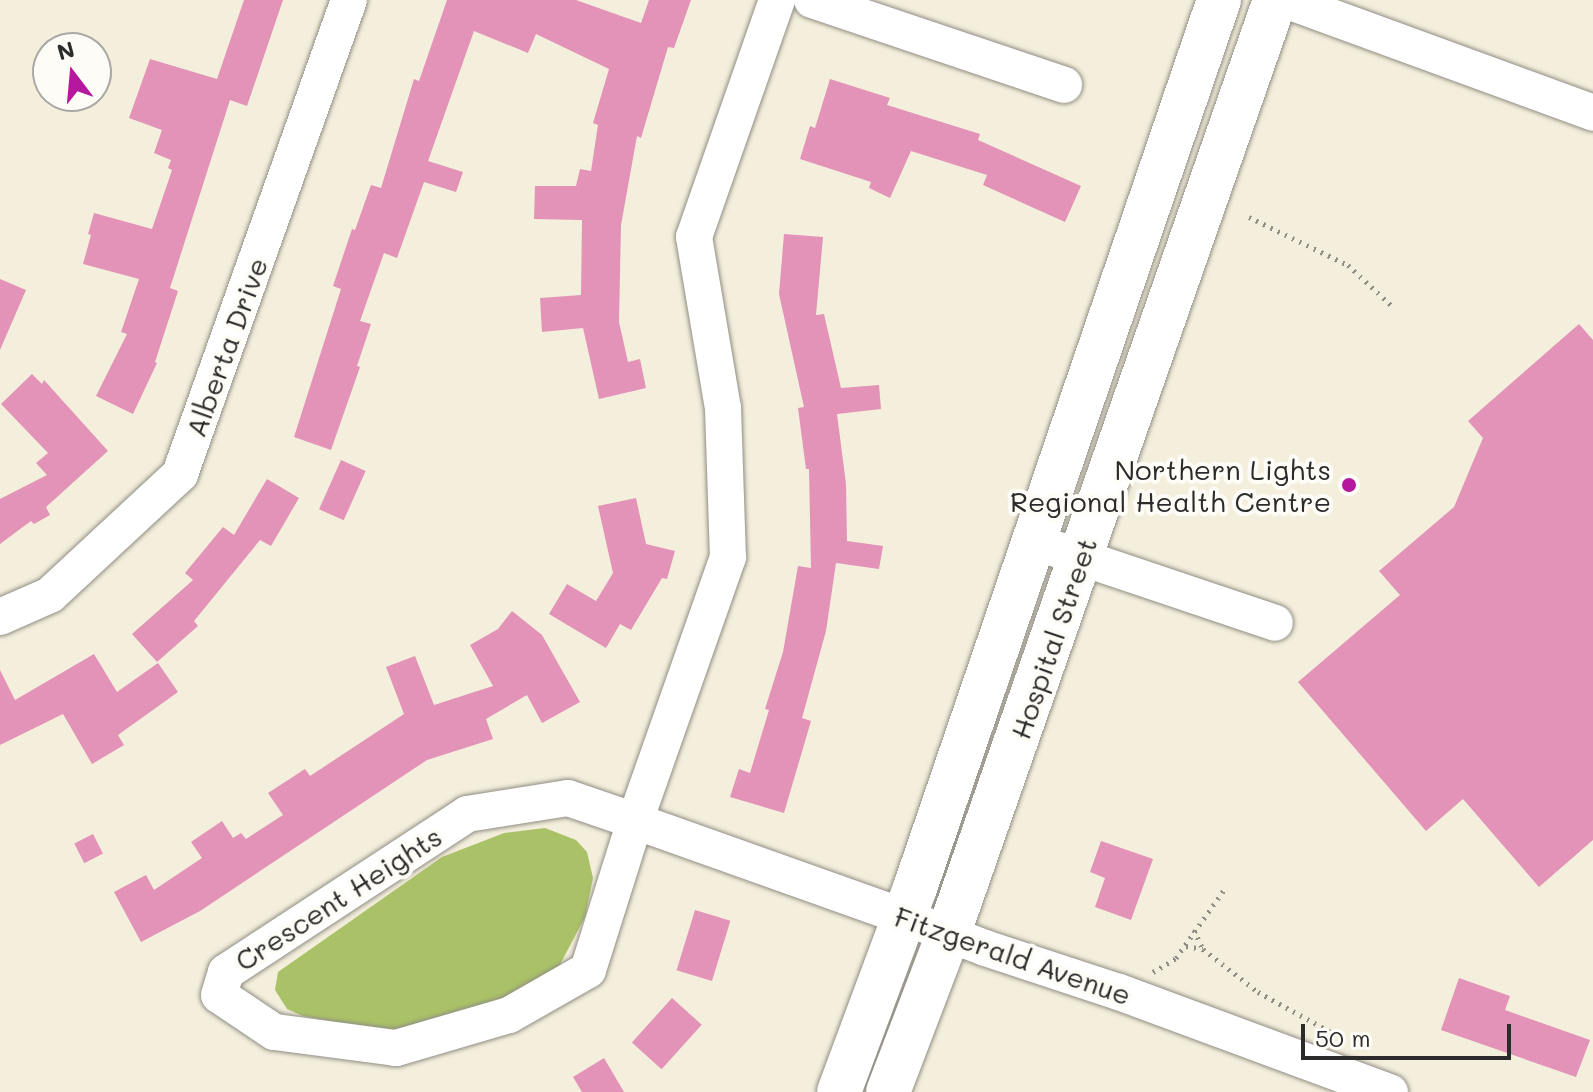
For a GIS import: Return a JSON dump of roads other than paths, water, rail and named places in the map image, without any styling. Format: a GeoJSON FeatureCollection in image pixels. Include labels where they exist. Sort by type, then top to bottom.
{"type":"FeatureCollection","features":[{"type":"Feature","properties":{"kind":"main road","name":"Hospital Street"},"geometry":{"type":"LineString","coordinates":[[839,1092],[904,917],[1035,542],[1219,0]]}},
{"type":"Feature","properties":{"kind":"main road","name":"Hospital Street"},"geometry":{"type":"LineString","coordinates":[[888,1092],[948,935],[1275,0]]}},
{"type":"Feature","properties":{"kind":"street","name":"Alberta Drive"},"geometry":{"type":"LineString","coordinates":[[0,617],[50,595],[180,474],[349,0]]}},
{"type":"Feature","properties":{"kind":"street","name":"Crescent Heights"},"geometry":{"type":"LineString","coordinates":[[635,821],[568,798],[467,814],[226,972],[219,995],[274,1032],[396,1048],[509,1015],[588,970],[635,821],[728,557],[723,408],[694,237],[777,0]]}},
{"type":"Feature","properties":{"kind":"street"},"geometry":{"type":"LineString","coordinates":[[812,0],[1064,85]]}},
{"type":"Feature","properties":{"kind":"street"},"geometry":{"type":"LineString","coordinates":[[1285,0],[1593,113]]}},
{"type":"Feature","properties":{"kind":"street"},"geometry":{"type":"LineString","coordinates":[[1035,542],[1275,623]]}},
{"type":"Feature","properties":{"kind":"street","name":"Fitzgerald Avenue"},"geometry":{"type":"LineString","coordinates":[[635,821],[948,935],[1119,992],[1343,1080],[1390,1092]]}},
{"type":"Feature","properties":{"kind":"place","name":"Northern Lights Regional Health Centre"},"geometry":{"type":"Point","coordinates":[1349,485]}}]}
